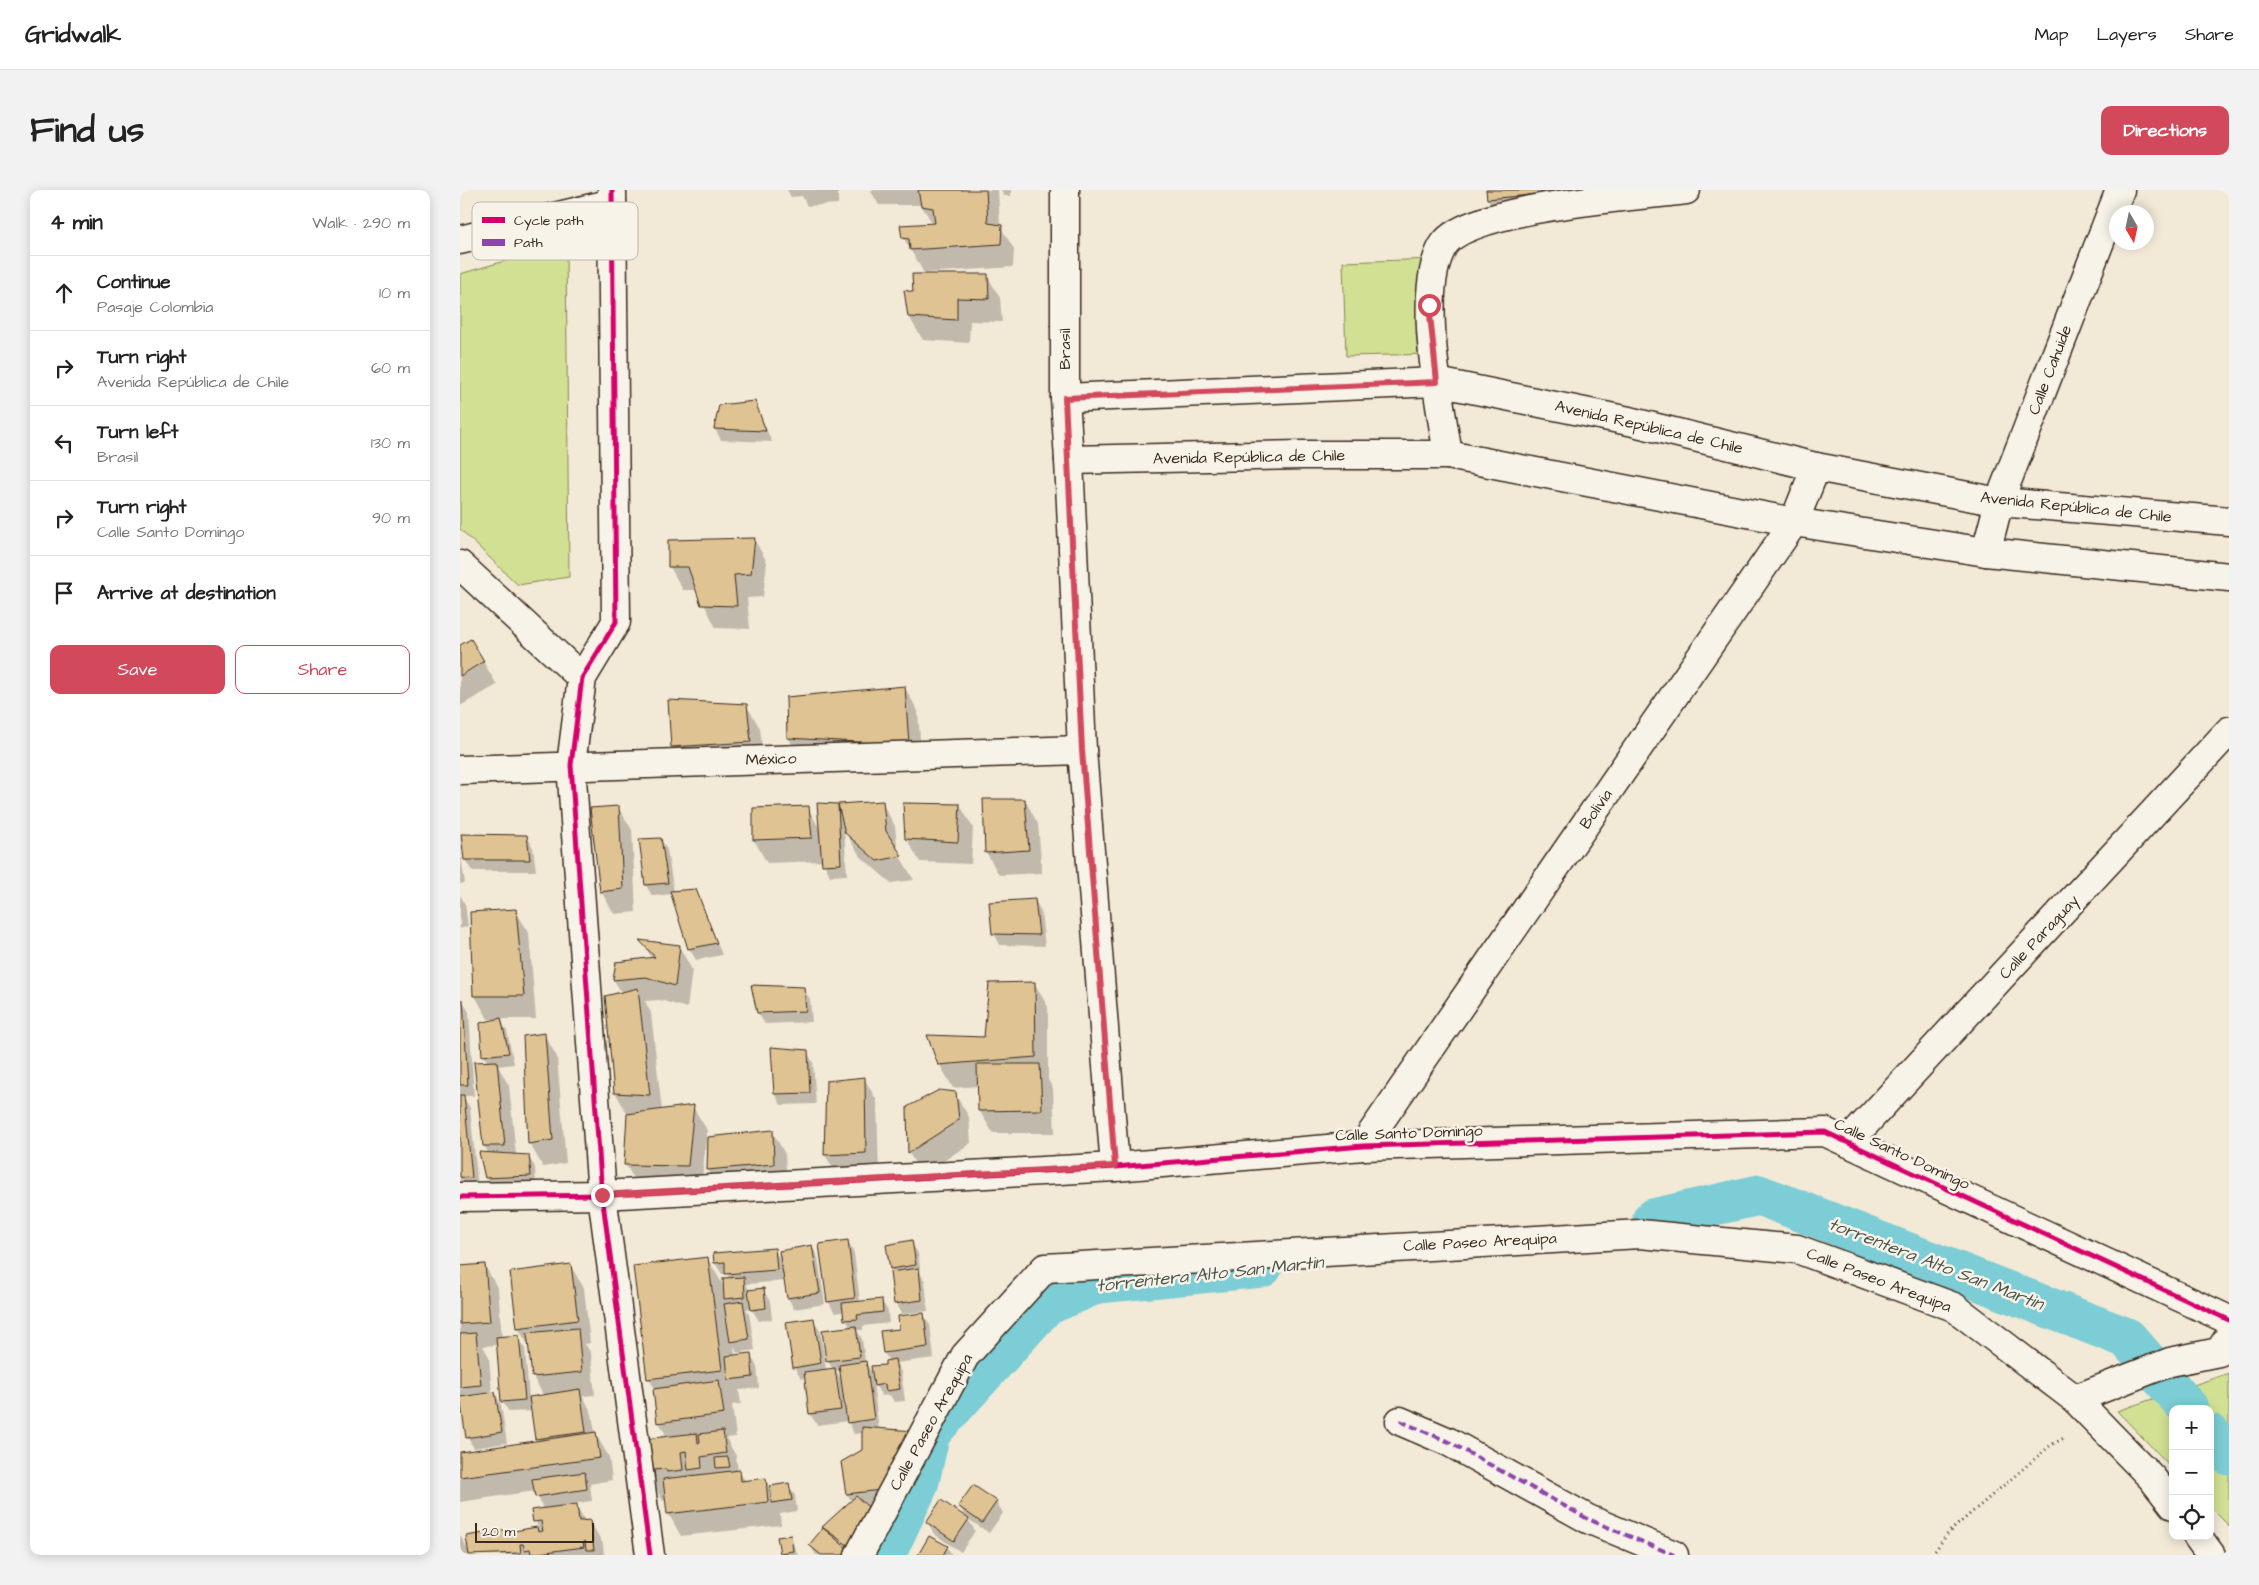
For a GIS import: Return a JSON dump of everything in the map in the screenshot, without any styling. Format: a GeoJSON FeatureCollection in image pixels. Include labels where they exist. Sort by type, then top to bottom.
{"type":"FeatureCollection","features":[{"type":"Feature","properties":{"kind":"street","name":"Brasil"},"geometry":{"type":"LineString","coordinates":[[1065,190],[1065,398],[1082,750],[1115,1166]]}},
{"type":"Feature","properties":{"kind":"street"},"geometry":{"type":"LineString","coordinates":[[1448,455],[1437,382],[1429,305],[1431,277],[1443,245],[1458,230],[1489,219],[1524,211],[1686,190]]}},
{"type":"Feature","properties":{"kind":"street","name":"Calle Cahuide"},"geometry":{"type":"LineString","coordinates":[[1986,552],[1999,502],[2120,190]]}},
{"type":"Feature","properties":{"kind":"street"},"geometry":{"type":"LineString","coordinates":[[591,202],[612,196]]}},
{"type":"Feature","properties":{"kind":"street"},"geometry":{"type":"LineString","coordinates":[[613,260],[616,622],[582,678],[571,765],[602,1195],[650,1555]]}},
{"type":"Feature","properties":{"kind":"street","name":"Avenida República de Chile"},"geometry":{"type":"LineString","coordinates":[[1065,398],[1437,382],[1629,421],[1816,467],[1999,502],[2229,521]]}},
{"type":"Feature","properties":{"kind":"street","name":"Avenida República de Chile"},"geometry":{"type":"LineString","coordinates":[[1069,460],[1304,455],[1448,455],[1794,522],[1986,552],[2229,577]]}},
{"type":"Feature","properties":{"kind":"street","name":"Bolivia"},"geometry":{"type":"LineString","coordinates":[[1363,1146],[1794,522],[1816,467]]}},
{"type":"Feature","properties":{"kind":"street"},"geometry":{"type":"LineString","coordinates":[[460,565],[582,678]]}},
{"type":"Feature","properties":{"kind":"street","name":"Calle Paraguay"},"geometry":{"type":"LineString","coordinates":[[1848,1142],[2229,731]]}},
{"type":"Feature","properties":{"kind":"street","name":"México"},"geometry":{"type":"LineString","coordinates":[[460,770],[1082,750]]}},
{"type":"Feature","properties":{"kind":"street","name":"Calle Santo Domingo"},"geometry":{"type":"LineString","coordinates":[[460,1197],[602,1195],[1115,1166],[1363,1146],[1825,1132],[2229,1320]]}},
{"type":"Feature","properties":{"kind":"street","name":"Calle Paseo Arequipa"},"geometry":{"type":"LineString","coordinates":[[859,1555],[965,1356],[1045,1268],[1640,1234],[1797,1249],[1954,1307],[2075,1399],[2152,1478],[2169,1500]]}},
{"type":"Feature","properties":{"kind":"street"},"geometry":{"type":"LineString","coordinates":[[2075,1399],[2170,1362],[2219,1352],[2229,1337]]}},
{"type":"Feature","properties":{"kind":"street"},"geometry":{"type":"LineString","coordinates":[[1400,1421],[1449,1442],[1588,1519],[1674,1555]]}},
{"type":"Feature","properties":{"kind":"street"},"geometry":{"type":"LineString","coordinates":[[2200,1540],[2211,1555]]}},
{"type":"Feature","properties":{"kind":"path"},"geometry":{"type":"LineString","coordinates":[[1932,1555],[1949,1532],[2021,1473],[2051,1445],[2095,1419]]}},
{"type":"Feature","properties":{"kind":"green space"},"geometry":{"type":"Polygon","coordinates":[[[1435,259],[1438,354],[1346,356],[1343,262],[1435,259]]]}},
{"type":"Feature","properties":{"kind":"green space"},"geometry":{"type":"Polygon","coordinates":[[[508,260],[566,260],[569,577],[518,585],[460,529],[460,274],[508,260]]]}},
{"type":"Feature","properties":{"kind":"green space"},"geometry":{"type":"Polygon","coordinates":[[[2229,1373],[2229,1526],[2214,1511],[2214,1405],[2169,1405],[2169,1465],[2117,1411],[2229,1373]]]}},
{"type":"Feature","properties":{"kind":"building"},"geometry":{"type":"Polygon","coordinates":[[[918,190],[986,190],[988,223],[1002,225],[1001,244],[910,250],[909,239],[902,238],[900,225],[935,223],[933,208],[921,206],[918,190]]]}},
{"type":"Feature","properties":{"kind":"building"},"geometry":{"type":"Polygon","coordinates":[[[1486,190],[1541,190],[1542,194],[1487,199],[1486,190]]]}},
{"type":"Feature","properties":{"kind":"building"},"geometry":{"type":"Polygon","coordinates":[[[912,274],[988,274],[989,299],[957,298],[957,320],[908,317],[904,290],[913,292],[912,274]]]}},
{"type":"Feature","properties":{"kind":"building"},"geometry":{"type":"Polygon","coordinates":[[[755,401],[766,431],[714,429],[719,405],[755,401]]]}},
{"type":"Feature","properties":{"kind":"building"},"geometry":{"type":"Polygon","coordinates":[[[755,538],[751,574],[734,575],[737,606],[701,605],[688,567],[668,567],[668,540],[755,538]]]}},
{"type":"Feature","properties":{"kind":"building"},"geometry":{"type":"Polygon","coordinates":[[[471,639],[484,661],[460,676],[460,645],[471,639]]]}},
{"type":"Feature","properties":{"kind":"building"},"geometry":{"type":"Polygon","coordinates":[[[905,686],[909,745],[787,738],[786,697],[905,686]]]}},
{"type":"Feature","properties":{"kind":"building"},"geometry":{"type":"Polygon","coordinates":[[[668,700],[747,704],[751,742],[671,747],[668,700]]]}},
{"type":"Feature","properties":{"kind":"building"},"geometry":{"type":"Polygon","coordinates":[[[983,799],[1025,799],[1029,850],[985,853],[983,799]]]}},
{"type":"Feature","properties":{"kind":"building"},"geometry":{"type":"Polygon","coordinates":[[[883,801],[886,831],[902,856],[877,861],[845,833],[838,804],[883,801]]]}},
{"type":"Feature","properties":{"kind":"building"},"geometry":{"type":"Polygon","coordinates":[[[817,803],[838,804],[841,864],[822,865],[817,803]]]}},
{"type":"Feature","properties":{"kind":"building"},"geometry":{"type":"Polygon","coordinates":[[[903,803],[960,804],[958,842],[905,839],[903,803]]]}},
{"type":"Feature","properties":{"kind":"building"},"geometry":{"type":"Polygon","coordinates":[[[619,806],[623,889],[600,892],[590,808],[619,806]]]}},
{"type":"Feature","properties":{"kind":"building"},"geometry":{"type":"Polygon","coordinates":[[[809,806],[812,838],[753,840],[753,808],[809,806]]]}},
{"type":"Feature","properties":{"kind":"building"},"geometry":{"type":"Polygon","coordinates":[[[461,834],[527,835],[530,860],[464,860],[461,834]]]}},
{"type":"Feature","properties":{"kind":"building"},"geometry":{"type":"Polygon","coordinates":[[[661,838],[668,883],[645,885],[639,839],[661,838]]]}},
{"type":"Feature","properties":{"kind":"building"},"geometry":{"type":"Polygon","coordinates":[[[696,889],[717,943],[688,949],[670,891],[696,889]]]}},
{"type":"Feature","properties":{"kind":"building"},"geometry":{"type":"Polygon","coordinates":[[[1035,899],[1039,935],[992,934],[989,902],[1035,899]]]}},
{"type":"Feature","properties":{"kind":"building"},"geometry":{"type":"Polygon","coordinates":[[[516,909],[524,996],[473,996],[470,912],[516,909]]]}},
{"type":"Feature","properties":{"kind":"building"},"geometry":{"type":"Polygon","coordinates":[[[639,940],[680,945],[675,986],[646,977],[613,980],[616,962],[655,957],[639,940]]]}},
{"type":"Feature","properties":{"kind":"building"},"geometry":{"type":"Polygon","coordinates":[[[1035,982],[1036,1057],[938,1065],[927,1035],[984,1037],[989,983],[1035,982]]]}},
{"type":"Feature","properties":{"kind":"building"},"geometry":{"type":"Polygon","coordinates":[[[751,985],[804,987],[806,1011],[757,1013],[751,985]]]}},
{"type":"Feature","properties":{"kind":"building"},"geometry":{"type":"Polygon","coordinates":[[[638,988],[650,1095],[614,1093],[605,996],[638,988]]]}},
{"type":"Feature","properties":{"kind":"building"},"geometry":{"type":"Polygon","coordinates":[[[460,1000],[463,1000],[468,1085],[460,1085],[460,1000]]]}},
{"type":"Feature","properties":{"kind":"building"},"geometry":{"type":"Polygon","coordinates":[[[501,1018],[509,1053],[482,1056],[480,1023],[501,1018]]]}},
{"type":"Feature","properties":{"kind":"building"},"geometry":{"type":"Polygon","coordinates":[[[545,1033],[553,1140],[528,1144],[523,1036],[545,1033]]]}},
{"type":"Feature","properties":{"kind":"building"},"geometry":{"type":"Polygon","coordinates":[[[771,1047],[808,1050],[810,1093],[774,1094],[771,1047]]]}},
{"type":"Feature","properties":{"kind":"building"},"geometry":{"type":"Polygon","coordinates":[[[497,1061],[505,1146],[483,1146],[474,1062],[497,1061]]]}},
{"type":"Feature","properties":{"kind":"building"},"geometry":{"type":"Polygon","coordinates":[[[977,1064],[1040,1064],[1042,1110],[978,1111],[977,1064]]]}},
{"type":"Feature","properties":{"kind":"building"},"geometry":{"type":"Polygon","coordinates":[[[865,1077],[866,1153],[824,1155],[826,1081],[865,1077]]]}},
{"type":"Feature","properties":{"kind":"building"},"geometry":{"type":"Polygon","coordinates":[[[939,1090],[956,1092],[959,1120],[908,1153],[907,1107],[939,1090]]]}},
{"type":"Feature","properties":{"kind":"building"},"geometry":{"type":"Polygon","coordinates":[[[460,1095],[464,1095],[472,1178],[460,1177],[460,1095]]]}},
{"type":"Feature","properties":{"kind":"building"},"geometry":{"type":"Polygon","coordinates":[[[694,1105],[688,1166],[624,1165],[627,1114],[694,1105]]]}},
{"type":"Feature","properties":{"kind":"building"},"geometry":{"type":"Polygon","coordinates":[[[773,1130],[774,1164],[707,1170],[708,1137],[773,1130]]]}},
{"type":"Feature","properties":{"kind":"building"},"geometry":{"type":"Polygon","coordinates":[[[479,1152],[529,1155],[531,1176],[485,1178],[479,1152]]]}},
{"type":"Feature","properties":{"kind":"building"},"geometry":{"type":"Polygon","coordinates":[[[848,1240],[855,1298],[827,1302],[819,1244],[848,1240]]]}},
{"type":"Feature","properties":{"kind":"building"},"geometry":{"type":"Polygon","coordinates":[[[912,1240],[916,1265],[890,1269],[886,1245],[912,1240]]]}},
{"type":"Feature","properties":{"kind":"building"},"geometry":{"type":"Polygon","coordinates":[[[812,1245],[820,1293],[787,1298],[779,1251],[812,1245]]]}},
{"type":"Feature","properties":{"kind":"building"},"geometry":{"type":"Polygon","coordinates":[[[775,1248],[777,1270],[725,1274],[725,1262],[714,1263],[713,1253],[775,1248]]]}},
{"type":"Feature","properties":{"kind":"building"},"geometry":{"type":"Polygon","coordinates":[[[708,1257],[722,1370],[647,1379],[633,1266],[708,1257]]]}},
{"type":"Feature","properties":{"kind":"building"},"geometry":{"type":"Polygon","coordinates":[[[485,1264],[490,1322],[460,1324],[460,1266],[485,1264]]]}},
{"type":"Feature","properties":{"kind":"building"},"geometry":{"type":"Polygon","coordinates":[[[571,1264],[578,1320],[517,1328],[510,1272],[571,1264]]]}},
{"type":"Feature","properties":{"kind":"building"},"geometry":{"type":"Polygon","coordinates":[[[919,1268],[922,1300],[894,1304],[890,1272],[919,1268]]]}},
{"type":"Feature","properties":{"kind":"building"},"geometry":{"type":"Polygon","coordinates":[[[744,1277],[745,1297],[724,1299],[723,1278],[744,1277]]]}},
{"type":"Feature","properties":{"kind":"building"},"geometry":{"type":"Polygon","coordinates":[[[764,1288],[766,1308],[751,1310],[748,1290],[764,1288]]]}},
{"type":"Feature","properties":{"kind":"building"},"geometry":{"type":"Polygon","coordinates":[[[882,1299],[883,1312],[857,1315],[858,1319],[844,1320],[842,1303],[882,1299]]]}},
{"type":"Feature","properties":{"kind":"building"},"geometry":{"type":"Polygon","coordinates":[[[743,1301],[749,1339],[730,1342],[724,1304],[743,1301]]]}},
{"type":"Feature","properties":{"kind":"building"},"geometry":{"type":"Polygon","coordinates":[[[924,1313],[928,1347],[883,1353],[880,1331],[899,1329],[898,1316],[924,1313]]]}},
{"type":"Feature","properties":{"kind":"building"},"geometry":{"type":"Polygon","coordinates":[[[814,1318],[821,1363],[793,1368],[786,1322],[814,1318]]]}},
{"type":"Feature","properties":{"kind":"building"},"geometry":{"type":"Polygon","coordinates":[[[856,1326],[860,1357],[826,1361],[822,1330],[856,1326]]]}},
{"type":"Feature","properties":{"kind":"building"},"geometry":{"type":"Polygon","coordinates":[[[578,1328],[582,1372],[532,1377],[527,1333],[578,1328]]]}},
{"type":"Feature","properties":{"kind":"building"},"geometry":{"type":"Polygon","coordinates":[[[476,1333],[481,1385],[460,1387],[460,1334],[476,1333]]]}},
{"type":"Feature","properties":{"kind":"building"},"geometry":{"type":"Polygon","coordinates":[[[519,1335],[525,1400],[501,1402],[496,1337],[519,1335]]]}},
{"type":"Feature","properties":{"kind":"building"},"geometry":{"type":"Polygon","coordinates":[[[751,1353],[753,1377],[728,1380],[726,1356],[751,1353]]]}},
{"type":"Feature","properties":{"kind":"building"},"geometry":{"type":"Polygon","coordinates":[[[895,1359],[900,1389],[886,1391],[885,1384],[874,1386],[871,1366],[885,1365],[885,1361],[895,1359]]]}},
{"type":"Feature","properties":{"kind":"building"},"geometry":{"type":"Polygon","coordinates":[[[866,1361],[874,1419],[847,1423],[839,1365],[866,1361]]]}},
{"type":"Feature","properties":{"kind":"building"},"geometry":{"type":"Polygon","coordinates":[[[835,1368],[841,1410],[809,1414],[804,1372],[835,1368]]]}},
{"type":"Feature","properties":{"kind":"building"},"geometry":{"type":"Polygon","coordinates":[[[719,1380],[724,1414],[657,1423],[653,1389],[719,1380]]]}},
{"type":"Feature","properties":{"kind":"building"},"geometry":{"type":"Polygon","coordinates":[[[580,1389],[586,1432],[535,1439],[529,1397],[580,1389]]]}},
{"type":"Feature","properties":{"kind":"building"},"geometry":{"type":"Polygon","coordinates":[[[495,1392],[502,1432],[466,1438],[460,1397],[495,1392]]]}},
{"type":"Feature","properties":{"kind":"building"},"geometry":{"type":"Polygon","coordinates":[[[862,1427],[914,1431],[890,1489],[846,1494],[841,1462],[862,1450],[862,1427]]]}},
{"type":"Feature","properties":{"kind":"building"},"geometry":{"type":"Polygon","coordinates":[[[723,1431],[726,1453],[701,1457],[702,1468],[688,1470],[686,1451],[681,1452],[683,1470],[667,1472],[666,1469],[654,1470],[655,1477],[648,1478],[644,1439],[697,1433],[698,1443],[700,1442],[699,1434],[723,1431]]]}},
{"type":"Feature","properties":{"kind":"building"},"geometry":{"type":"Polygon","coordinates":[[[596,1432],[600,1458],[460,1477],[460,1452],[596,1432]]]}},
{"type":"Feature","properties":{"kind":"building"},"geometry":{"type":"Polygon","coordinates":[[[728,1457],[730,1467],[716,1468],[715,1458],[728,1457]]]}},
{"type":"Feature","properties":{"kind":"building"},"geometry":{"type":"Polygon","coordinates":[[[740,1470],[741,1481],[766,1478],[768,1502],[667,1514],[663,1479],[740,1470]]]}},
{"type":"Feature","properties":{"kind":"building"},"geometry":{"type":"Polygon","coordinates":[[[585,1472],[587,1489],[535,1497],[532,1479],[585,1472]]]}},
{"type":"Feature","properties":{"kind":"building"},"geometry":{"type":"Polygon","coordinates":[[[789,1483],[792,1500],[772,1503],[770,1486],[789,1483]]]}},
{"type":"Feature","properties":{"kind":"building"},"geometry":{"type":"Polygon","coordinates":[[[973,1485],[997,1501],[982,1523],[958,1506],[973,1485]]]}},
{"type":"Feature","properties":{"kind":"building"},"geometry":{"type":"Polygon","coordinates":[[[856,1496],[876,1514],[856,1551],[822,1527],[856,1496]]]}},
{"type":"Feature","properties":{"kind":"building"},"geometry":{"type":"Polygon","coordinates":[[[941,1500],[969,1519],[954,1541],[926,1522],[941,1500]]]}},
{"type":"Feature","properties":{"kind":"building"},"geometry":{"type":"Polygon","coordinates":[[[577,1504],[579,1521],[590,1520],[594,1550],[586,1550],[585,1541],[583,1542],[584,1547],[531,1554],[530,1549],[525,1550],[523,1544],[520,1544],[521,1553],[469,1555],[466,1536],[509,1529],[510,1535],[515,1535],[514,1531],[537,1527],[538,1532],[543,1531],[541,1521],[533,1522],[531,1510],[577,1504]]]}},
{"type":"Feature","properties":{"kind":"building"},"geometry":{"type":"Polygon","coordinates":[[[823,1528],[855,1555],[821,1555],[809,1545],[823,1528]]]}},
{"type":"Feature","properties":{"kind":"building"},"geometry":{"type":"Polygon","coordinates":[[[791,1535],[793,1551],[780,1553],[777,1537],[791,1535]]]}},
{"type":"Feature","properties":{"kind":"building"},"geometry":{"type":"Polygon","coordinates":[[[929,1536],[948,1546],[943,1555],[918,1555],[929,1536]]]}},
{"type":"Feature","properties":{"kind":"waterway","name":"torrentera Alto San Martin"},"geometry":{"type":"LineString","coordinates":[[1653,1219],[1759,1195],[2127,1338],[2186,1405]]}},
{"type":"Feature","properties":{"kind":"waterway","name":"torrentera Alto San Martin"},"geometry":{"type":"LineString","coordinates":[[885,1555],[918,1485],[930,1433],[1045,1306],[1098,1283],[1262,1267]]}},
{"type":"Feature","properties":{"kind":"waterway","name":"torrentera Alto San Martin"},"geometry":{"type":"LineString","coordinates":[[2214,1438],[2229,1455]]}},
{"type":"Feature","properties":{"kind":"marked path"},"geometry":{"type":"LineString","coordinates":[[1400,1421],[1449,1442],[1588,1519],[1674,1555]]}},
{"type":"Feature","properties":{"kind":"cycle path"},"geometry":{"type":"LineString","coordinates":[[612,190],[612,202]]}},
{"type":"Feature","properties":{"kind":"cycle path"},"geometry":{"type":"LineString","coordinates":[[613,260],[616,622],[582,678],[571,765],[602,1195],[650,1555]]}},
{"type":"Feature","properties":{"kind":"cycle path"},"geometry":{"type":"LineString","coordinates":[[460,1197],[602,1195],[1115,1167],[1363,1146],[1825,1132],[2229,1320]]}},
{"type":"Feature","properties":{"kind":"route"},"geometry":{"type":"LineString","coordinates":[[602,1195],[1115,1166],[1082,750],[1065,398],[1437,382],[1429,305]]}}]}
